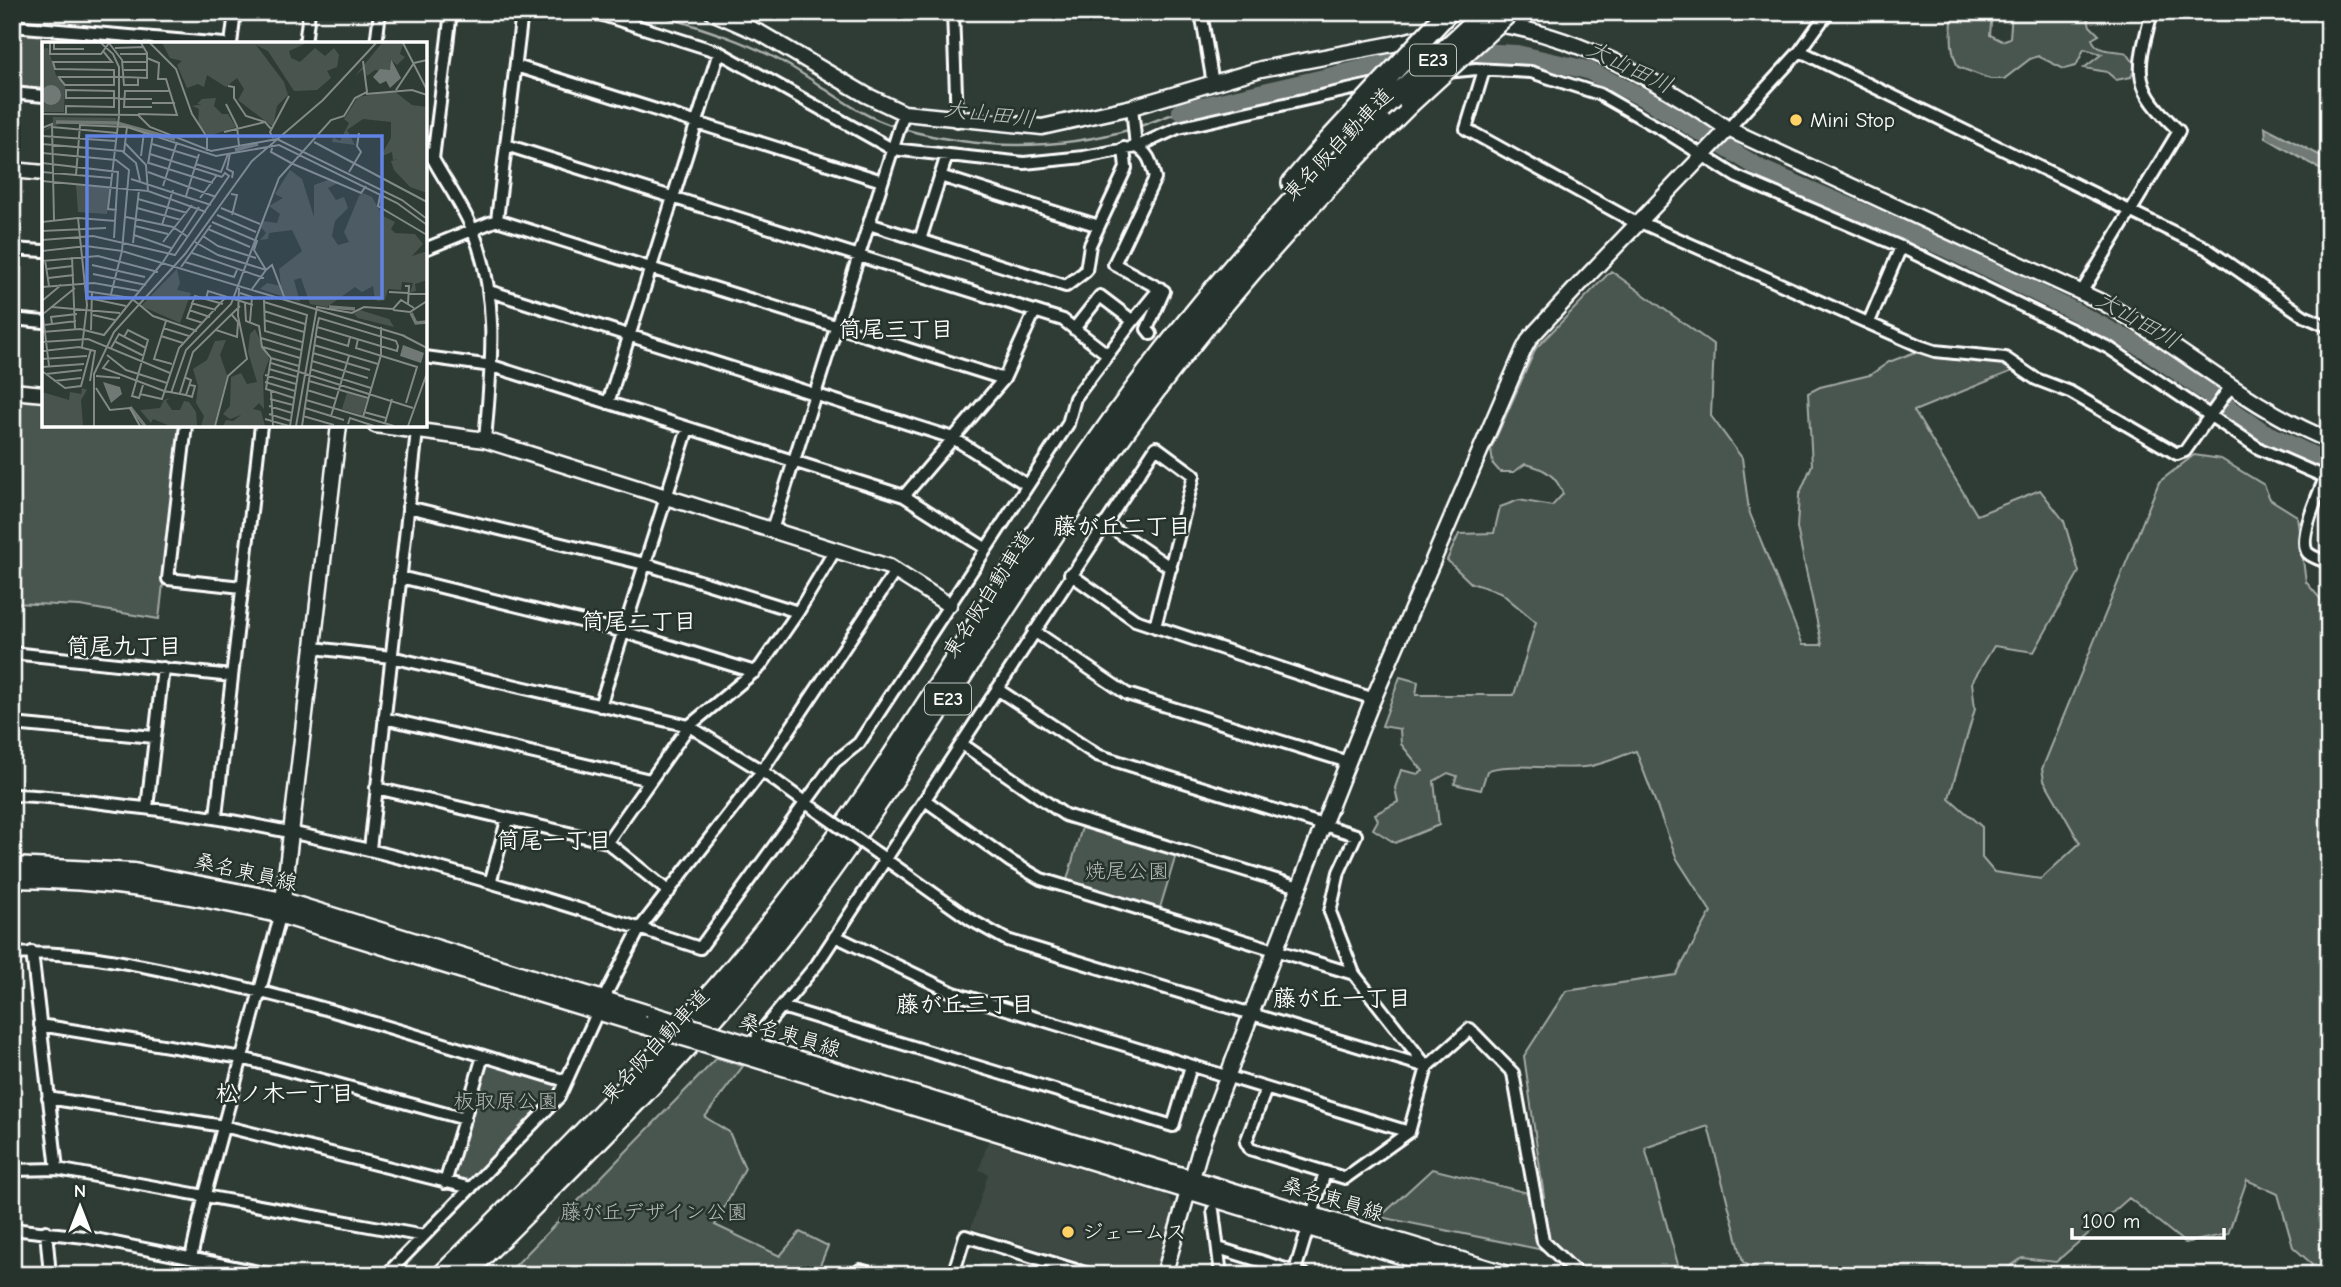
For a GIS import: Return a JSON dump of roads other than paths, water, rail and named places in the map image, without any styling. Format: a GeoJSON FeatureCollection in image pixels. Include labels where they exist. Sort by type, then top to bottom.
{"type":"FeatureCollection","features":[{"type":"Feature","properties":{"kind":"highway"},"geometry":{"type":"LineString","coordinates":[[1247,251],[1285,191],[1448,12]]}},
{"type":"Feature","properties":{"kind":"highway","name":"東名阪自動車道"},"geometry":{"type":"LineString","coordinates":[[464,1275],[648,1089],[723,1007],[780,937],[865,823],[1055,533],[1184,353],[1231,293],[1311,202],[1409,104],[1509,12]]}},
{"type":"Feature","properties":{"kind":"highway","name":"東名阪自動車道"},"geometry":{"type":"LineString","coordinates":[[442,1275],[636,1080],[768,929],[853,814],[1097,441],[1169,343],[1247,251],[1381,110],[1478,15]]}},
{"type":"Feature","properties":{"kind":"main road","name":"桑名東員線"},"geometry":{"type":"LineString","coordinates":[[12,866],[134,872],[283,908],[1310,1222],[1508,1275]]}},
{"type":"Feature","properties":{"kind":"main road","name":"桑名東員線"},"geometry":{"type":"LineString","coordinates":[[12,879],[126,885],[283,908]]}},
{"type":"Feature","properties":{"kind":"main road","name":"桑名東員線"},"geometry":{"type":"LineString","coordinates":[[747,1050],[1077,1144],[1191,1184]]}},
{"type":"Feature","properties":{"kind":"main road","name":"桑名東員線"},"geometry":{"type":"LineString","coordinates":[[1310,1222],[1422,1268],[1466,1275]]}},
{"type":"Feature","properties":{"kind":"street"},"geometry":{"type":"LineString","coordinates":[[231,42],[235,12]]}},
{"type":"Feature","properties":{"kind":"street"},"geometry":{"type":"LineString","coordinates":[[305,42],[309,12]]}},
{"type":"Feature","properties":{"kind":"street"},"geometry":{"type":"LineString","coordinates":[[376,42],[380,12]]}},
{"type":"Feature","properties":{"kind":"street"},"geometry":{"type":"LineString","coordinates":[[451,12],[429,156],[472,230],[489,291],[492,366],[485,440]]}},
{"type":"Feature","properties":{"kind":"street"},"geometry":{"type":"LineString","coordinates":[[497,220],[522,12]]}},
{"type":"Feature","properties":{"kind":"street"},"geometry":{"type":"LineString","coordinates":[[593,12],[719,52],[894,145],[947,155],[1024,163],[1084,157],[1136,147],[1178,128],[1310,101],[1346,90],[1427,75],[1484,70],[1531,72],[1599,94],[1760,188],[1901,247],[2130,360],[2210,417],[2284,462],[2327,479],[2310,516],[2305,541],[2306,551],[2329,562]]}},
{"type":"Feature","properties":{"kind":"street"},"geometry":{"type":"LineString","coordinates":[[712,12],[762,34],[866,95],[904,113],[957,121],[1042,127],[1132,107],[1166,94],[1213,84],[1261,69],[1403,42],[1478,15],[1583,47],[1677,95],[1726,131],[2081,293],[2144,325],[2231,386],[2301,429],[2329,439]]}},
{"type":"Feature","properties":{"kind":"street"},"geometry":{"type":"LineString","coordinates":[[953,12],[957,121]]}},
{"type":"Feature","properties":{"kind":"street"},"geometry":{"type":"LineString","coordinates":[[1201,12],[1213,84]]}},
{"type":"Feature","properties":{"kind":"street"},"geometry":{"type":"LineString","coordinates":[[1164,1275],[1227,1077],[1323,825],[1374,699],[1530,338],[1800,51],[1828,12]]}},
{"type":"Feature","properties":{"kind":"street"},"geometry":{"type":"LineString","coordinates":[[2081,293],[2179,131],[2146,97],[2143,83],[2143,48],[2152,12]]}},
{"type":"Feature","properties":{"kind":"street"},"geometry":{"type":"LineString","coordinates":[[12,26],[200,42]]}},
{"type":"Feature","properties":{"kind":"street"},"geometry":{"type":"LineString","coordinates":[[69,42],[71,31]]}},
{"type":"Feature","properties":{"kind":"street"},"geometry":{"type":"LineString","coordinates":[[1800,51],[2206,248],[2304,316],[2329,327]]}},
{"type":"Feature","properties":{"kind":"street"},"geometry":{"type":"LineString","coordinates":[[608,403],[719,52]]}},
{"type":"Feature","properties":{"kind":"street"},"geometry":{"type":"LineString","coordinates":[[516,66],[882,181]]}},
{"type":"Feature","properties":{"kind":"street"},"geometry":{"type":"LineString","coordinates":[[1484,70],[1466,129],[1639,223],[1935,351],[2005,358],[2036,379],[2070,392],[2177,454],[2185,452],[2231,386]]}},
{"type":"Feature","properties":{"kind":"street"},"geometry":{"type":"LineString","coordinates":[[12,93],[42,96]]}},
{"type":"Feature","properties":{"kind":"street"},"geometry":{"type":"LineString","coordinates":[[1132,107],[1136,147]]}},
{"type":"Feature","properties":{"kind":"street"},"geometry":{"type":"LineString","coordinates":[[772,530],[904,113]]}},
{"type":"Feature","properties":{"kind":"street"},"geometry":{"type":"LineString","coordinates":[[506,145],[1063,320],[1107,354]]}},
{"type":"Feature","properties":{"kind":"street"},"geometry":{"type":"LineString","coordinates":[[1136,147],[1146,151],[1155,178],[1114,264],[1164,290],[1147,328],[1151,334]]}},
{"type":"Feature","properties":{"kind":"street"},"geometry":{"type":"LineString","coordinates":[[869,224],[1066,286],[1086,271],[1090,245],[1126,168],[1124,148]]}},
{"type":"Feature","properties":{"kind":"street"},"geometry":{"type":"LineString","coordinates":[[920,240],[947,155]]}},
{"type":"Feature","properties":{"kind":"street"},"geometry":{"type":"LineString","coordinates":[[12,170],[42,173]]}},
{"type":"Feature","properties":{"kind":"street"},"geometry":{"type":"LineString","coordinates":[[940,176],[1099,226]]}},
{"type":"Feature","properties":{"kind":"street"},"geometry":{"type":"LineString","coordinates":[[427,248],[497,220],[1004,379]]}},
{"type":"Feature","properties":{"kind":"street"},"geometry":{"type":"LineString","coordinates":[[1869,322],[1901,247]]}},
{"type":"Feature","properties":{"kind":"street"},"geometry":{"type":"LineString","coordinates":[[12,248],[42,251]]}},
{"type":"Feature","properties":{"kind":"street"},"geometry":{"type":"LineString","coordinates":[[12,795],[47,796],[216,816],[292,830],[491,880],[699,948],[809,805],[835,762],[859,743],[1068,424],[1075,397],[1160,288]]}},
{"type":"Feature","properties":{"kind":"street"},"geometry":{"type":"LineString","coordinates":[[489,291],[953,438],[1027,485]]}},
{"type":"Feature","properties":{"kind":"street"},"geometry":{"type":"LineString","coordinates":[[1074,329],[1100,296],[1133,321]]}},
{"type":"Feature","properties":{"kind":"street"},"geometry":{"type":"LineString","coordinates":[[904,496],[1004,379],[1035,311]]}},
{"type":"Feature","properties":{"kind":"street"},"geometry":{"type":"LineString","coordinates":[[12,319],[42,322]]}},
{"type":"Feature","properties":{"kind":"street"},"geometry":{"type":"LineString","coordinates":[[427,357],[492,366],[904,496],[985,548]]}},
{"type":"Feature","properties":{"kind":"street"},"geometry":{"type":"LineString","coordinates":[[12,391],[42,394]]}},
{"type":"Feature","properties":{"kind":"street"},"geometry":{"type":"LineString","coordinates":[[186,427],[168,579],[242,587]]}},
{"type":"Feature","properties":{"kind":"street"},"geometry":{"type":"LineString","coordinates":[[216,816],[261,427]]}},
{"type":"Feature","properties":{"kind":"street"},"geometry":{"type":"LineString","coordinates":[[191,1258],[205,1194],[283,908],[339,427]]}},
{"type":"Feature","properties":{"kind":"street"},"geometry":{"type":"LineString","coordinates":[[389,427],[485,440],[835,550],[896,570],[949,605]]}},
{"type":"Feature","properties":{"kind":"street"},"geometry":{"type":"LineString","coordinates":[[600,706],[688,428]]}},
{"type":"Feature","properties":{"kind":"street"},"geometry":{"type":"LineString","coordinates":[[370,849],[417,431]]}},
{"type":"Feature","properties":{"kind":"street"},"geometry":{"type":"LineString","coordinates":[[747,1050],[835,936],[881,856],[925,800],[1156,447],[1194,475],[1155,627]]}},
{"type":"Feature","properties":{"kind":"street"},"geometry":{"type":"LineString","coordinates":[[408,507],[645,564],[798,612]]}},
{"type":"Feature","properties":{"kind":"street"},"geometry":{"type":"LineString","coordinates":[[1105,523],[1171,568]]}},
{"type":"Feature","properties":{"kind":"street"},"geometry":{"type":"LineString","coordinates":[[607,842],[689,726],[755,673],[798,612],[835,550]]}},
{"type":"Feature","properties":{"kind":"street"},"geometry":{"type":"LineString","coordinates":[[386,1275],[559,1097],[640,928],[762,771],[896,570]]}},
{"type":"Feature","properties":{"kind":"street"},"geometry":{"type":"LineString","coordinates":[[1070,575],[1135,620],[1374,699]]}},
{"type":"Feature","properties":{"kind":"street"},"geometry":{"type":"LineString","coordinates":[[400,577],[624,632],[755,673]]}},
{"type":"Feature","properties":{"kind":"street"},"geometry":{"type":"LineString","coordinates":[[1034,631],[1127,694],[1348,762]]}},
{"type":"Feature","properties":{"kind":"street"},"geometry":{"type":"LineString","coordinates":[[314,648],[391,657],[689,726],[762,771],[971,920],[1007,940],[1427,1067]]}},
{"type":"Feature","properties":{"kind":"street"},"geometry":{"type":"LineString","coordinates":[[12,653],[232,676]]}},
{"type":"Feature","properties":{"kind":"street"},"geometry":{"type":"LineString","coordinates":[[146,808],[163,668]]}},
{"type":"Feature","properties":{"kind":"street"},"geometry":{"type":"LineString","coordinates":[[997,689],[1097,755],[1356,835],[1329,904],[1354,974],[1427,1067]]}},
{"type":"Feature","properties":{"kind":"street"},"geometry":{"type":"LineString","coordinates":[[384,718],[650,780]]}},
{"type":"Feature","properties":{"kind":"street"},"geometry":{"type":"LineString","coordinates":[[12,724],[154,737]]}},
{"type":"Feature","properties":{"kind":"street"},"geometry":{"type":"LineString","coordinates":[[962,744],[1065,815],[1299,887]]}},
{"type":"Feature","properties":{"kind":"street"},"geometry":{"type":"LineString","coordinates":[[376,788],[607,842],[669,891]]}},
{"type":"Feature","properties":{"kind":"street"},"geometry":{"type":"LineString","coordinates":[[925,800],[1010,861],[1041,879],[1354,974]]}},
{"type":"Feature","properties":{"kind":"street"},"geometry":{"type":"LineString","coordinates":[[491,880],[507,820]]}},
{"type":"Feature","properties":{"kind":"street"},"geometry":{"type":"LineString","coordinates":[[835,936],[954,993],[1409,1132]]}},
{"type":"Feature","properties":{"kind":"street"},"geometry":{"type":"LineString","coordinates":[[32,952],[57,1169]]}},
{"type":"Feature","properties":{"kind":"street"},"geometry":{"type":"LineString","coordinates":[[12,954],[32,952],[113,960],[260,990],[566,1081]]}},
{"type":"Feature","properties":{"kind":"street"},"geometry":{"type":"LineString","coordinates":[[782,1007],[1173,1126],[1191,1066]]}},
{"type":"Feature","properties":{"kind":"street"},"geometry":{"type":"LineString","coordinates":[[40,1025],[242,1058],[465,1119]]}},
{"type":"Feature","properties":{"kind":"street"},"geometry":{"type":"LineString","coordinates":[[1266,1089],[1246,1142],[1250,1149],[1345,1178],[1409,1132],[1427,1067],[1470,1029],[1513,1073],[1543,1241],[1579,1275]]}},
{"type":"Feature","properties":{"kind":"street"},"geometry":{"type":"LineString","coordinates":[[445,1183],[483,1056]]}},
{"type":"Feature","properties":{"kind":"street"},"geometry":{"type":"LineString","coordinates":[[48,1098],[223,1126],[471,1188]]}},
{"type":"Feature","properties":{"kind":"street"},"geometry":{"type":"LineString","coordinates":[[12,1170],[57,1169],[424,1236]]}},
{"type":"Feature","properties":{"kind":"street"},"geometry":{"type":"LineString","coordinates":[[1218,1248],[1300,1273],[1310,1222],[1325,1172]]}},
{"type":"Feature","properties":{"kind":"street"},"geometry":{"type":"LineString","coordinates":[[1213,1210],[1221,1275]]}},
{"type":"Feature","properties":{"kind":"street"},"geometry":{"type":"LineString","coordinates":[[12,1229],[46,1231],[274,1275]]}},
{"type":"Feature","properties":{"kind":"street"},"geometry":{"type":"LineString","coordinates":[[46,1231],[50,1275]]}},
{"type":"Feature","properties":{"kind":"street"},"geometry":{"type":"LineString","coordinates":[[953,1275],[965,1236],[1092,1275]]}},
{"type":"Feature","properties":{"kind":"street"},"geometry":{"type":"LineString","coordinates":[[858,1275],[860,1270],[877,1275]]}},
{"type":"Feature","properties":{"kind":"waterway","name":"大山田川"},"geometry":{"type":"LineString","coordinates":[[651,12],[765,53],[866,115],[897,127]]}},
{"type":"Feature","properties":{"kind":"waterway","name":"大山田川"},"geometry":{"type":"LineString","coordinates":[[1181,111],[1411,58],[1477,52],[1517,54],[1587,70],[1648,100],[1761,169],[1941,246],[2072,310],[2145,349],[2262,431],[2329,463]]}},
{"type":"Feature","properties":{"kind":"waterway","name":"大山田川"},"geometry":{"type":"LineString","coordinates":[[1138,127],[1181,111]]}},
{"type":"Feature","properties":{"kind":"waterway","name":"大山田川"},"geometry":{"type":"LineString","coordinates":[[903,129],[960,141],[1018,145],[1075,141],[1132,129]]}},
{"type":"Feature","properties":{"kind":"place","name":"Mini Stop"},"geometry":{"type":"Point","coordinates":[1796,120]}},
{"type":"Feature","properties":{"kind":"place","name":"ジェームス"},"geometry":{"type":"Point","coordinates":[1068,1232]}},
{"type":"Feature","properties":{"kind":"district","name":"筒尾三丁目"},"geometry":{"type":"Point","coordinates":[896,329]}},
{"type":"Feature","properties":{"kind":"district","name":"藤が丘二丁目"},"geometry":{"type":"Point","coordinates":[1122,526]}},
{"type":"Feature","properties":{"kind":"district","name":"筒尾二丁目"},"geometry":{"type":"Point","coordinates":[639,621]}},
{"type":"Feature","properties":{"kind":"district","name":"筒尾九丁目"},"geometry":{"type":"Point","coordinates":[124,646]}},
{"type":"Feature","properties":{"kind":"district","name":"筒尾一丁目"},"geometry":{"type":"Point","coordinates":[554,840]}},
{"type":"Feature","properties":{"kind":"district","name":"藤が丘一丁目"},"geometry":{"type":"Point","coordinates":[1342,998]}},
{"type":"Feature","properties":{"kind":"district","name":"藤が丘三丁目"},"geometry":{"type":"Point","coordinates":[965,1004]}},
{"type":"Feature","properties":{"kind":"district","name":"松ノ木一丁目"},"geometry":{"type":"Point","coordinates":[285,1093]}},
{"type":"Feature","properties":{"kind":"park label","name":"焼尾公園"},"geometry":{"type":"Point","coordinates":[1127,871]}},
{"type":"Feature","properties":{"kind":"park label","name":"板取原公園"},"geometry":{"type":"Point","coordinates":[506,1101]}},
{"type":"Feature","properties":{"kind":"park label","name":"藤が丘デザイン公園"},"geometry":{"type":"Point","coordinates":[654,1212]}}]}
